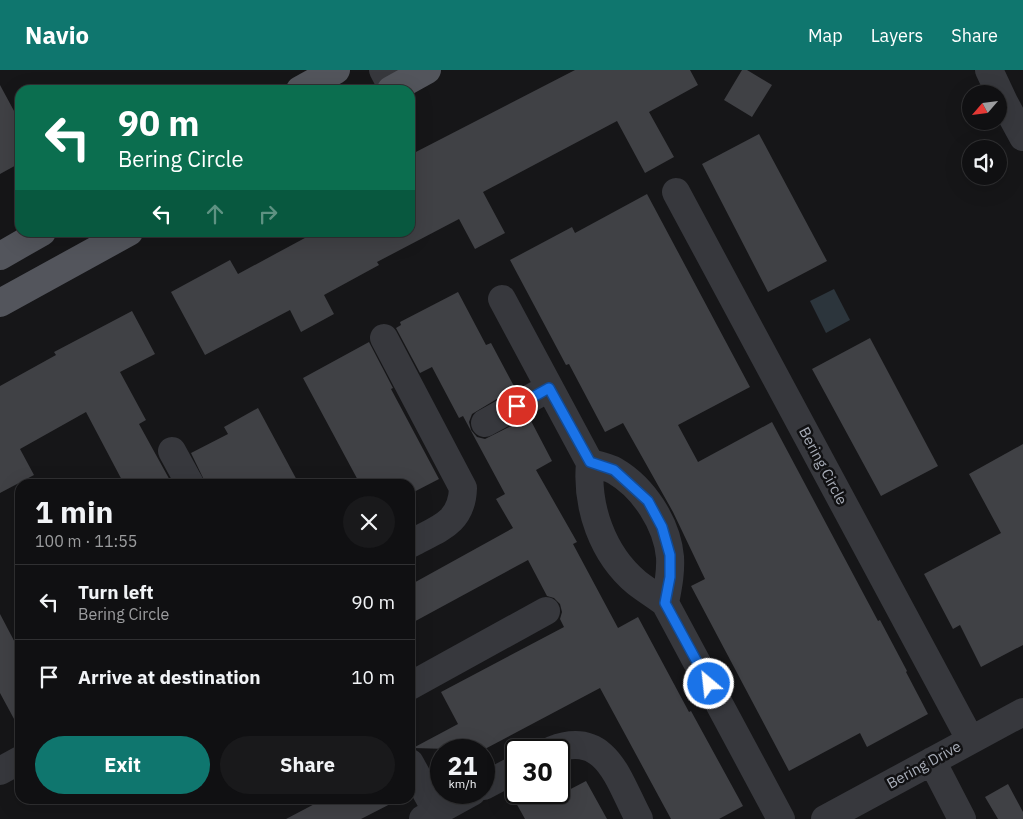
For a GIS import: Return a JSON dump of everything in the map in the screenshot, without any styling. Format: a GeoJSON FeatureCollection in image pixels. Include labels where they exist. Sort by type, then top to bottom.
{"type":"FeatureCollection","features":[{"type":"Feature","properties":{"kind":"main road"},"geometry":{"type":"LineString","coordinates":[[309,85],[336,70]]}},
{"type":"Feature","properties":{"kind":"main road"},"geometry":{"type":"LineString","coordinates":[[389,83],[427,70]]}},
{"type":"Feature","properties":{"kind":"main road"},"geometry":{"type":"LineString","coordinates":[[0,256],[33,237]]}},
{"type":"Feature","properties":{"kind":"main road"},"geometry":{"type":"LineString","coordinates":[[0,303],[120,237]]}},
{"type":"Feature","properties":{"kind":"street"},"geometry":{"type":"LineString","coordinates":[[989,70],[994,85]]}},
{"type":"Feature","properties":{"kind":"street"},"geometry":{"type":"LineString","coordinates":[[1008,114],[1023,137]]}},
{"type":"Feature","properties":{"kind":"street","name":"Bering Circle"},"geometry":{"type":"LineString","coordinates":[[676,192],[970,739]]}},
{"type":"Feature","properties":{"kind":"street"},"geometry":{"type":"LineString","coordinates":[[502,300],[590,462],[588,484],[592,511],[602,534],[619,564],[636,583],[665,603],[781,819]]}},
{"type":"Feature","properties":{"kind":"street"},"geometry":{"type":"LineString","coordinates":[[384,338],[463,488],[462,501],[452,521],[415,541]]}},
{"type":"Feature","properties":{"kind":"street"},"geometry":{"type":"LineString","coordinates":[[485,423],[549,388]]}},
{"type":"Feature","properties":{"kind":"street"},"geometry":{"type":"LineString","coordinates":[[172,451],[187,479]]}},
{"type":"Feature","properties":{"kind":"street"},"geometry":{"type":"LineString","coordinates":[[590,462],[614,470],[648,501],[662,527],[670,555],[670,577],[665,603]]}},
{"type":"Feature","properties":{"kind":"street"},"geometry":{"type":"LineString","coordinates":[[415,683],[546,611]]}},
{"type":"Feature","properties":{"kind":"street","name":"Bering Drive"},"geometry":{"type":"LineString","coordinates":[[825,819],[1023,712]]}},
{"type":"Feature","properties":{"kind":"street"},"geometry":{"type":"LineString","coordinates":[[570,745],[596,748],[606,758],[639,819]]}},
{"type":"Feature","properties":{"kind":"street"},"geometry":{"type":"LineString","coordinates":[[932,761],[962,819]]}},
{"type":"Feature","properties":{"kind":"street"},"geometry":{"type":"LineString","coordinates":[[0,771],[15,763]]}},
{"type":"Feature","properties":{"kind":"street"},"geometry":{"type":"LineString","coordinates":[[415,776],[430,815],[450,804]]}},
{"type":"Feature","properties":{"kind":"shaded area"},"geometry":{"type":"Polygon","coordinates":[[[834,289],[850,320],[826,333],[810,301],[834,289]]]}},
{"type":"Feature","properties":{"kind":"building"},"geometry":{"type":"Polygon","coordinates":[[[575,70],[690,70],[698,85],[649,112],[674,157],[645,173],[617,121],[483,192],[505,233],[475,249],[459,219],[377,262],[379,265],[324,295],[334,314],[301,332],[290,310],[205,355],[171,292],[230,260],[238,274],[307,237],[415,237],[415,152],[575,70]]]}},
{"type":"Feature","properties":{"kind":"building"},"geometry":{"type":"Polygon","coordinates":[[[742,70],[747,70],[772,85],[752,117],[724,100],[742,70]]]}},
{"type":"Feature","properties":{"kind":"building"},"geometry":{"type":"Polygon","coordinates":[[[0,85],[15,113],[15,166],[0,174],[0,85]]]}},
{"type":"Feature","properties":{"kind":"building"},"geometry":{"type":"Polygon","coordinates":[[[759,134],[827,261],[768,292],[702,164],[759,134]]]}},
{"type":"Feature","properties":{"kind":"building"},"geometry":{"type":"Polygon","coordinates":[[[647,194],[750,387],[678,425],[698,462],[772,422],[878,621],[880,620],[928,714],[867,747],[860,733],[789,771],[691,586],[705,579],[673,512],[623,423],[605,432],[569,364],[566,365],[510,260],[572,227],[575,233],[647,194]]]}},
{"type":"Feature","properties":{"kind":"building"},"geometry":{"type":"Polygon","coordinates":[[[458,292],[486,345],[491,343],[515,388],[472,414],[469,422],[471,430],[477,437],[485,439],[529,417],[552,461],[536,470],[577,542],[573,544],[618,628],[638,617],[689,712],[691,711],[743,806],[719,819],[671,819],[600,688],[495,744],[495,739],[430,739],[430,748],[415,748],[415,747],[458,724],[441,692],[564,627],[560,619],[562,612],[560,604],[554,598],[547,596],[528,560],[415,621],[415,582],[513,528],[496,499],[505,494],[463,416],[459,418],[432,367],[420,373],[396,328],[401,325],[400,322],[458,292]]]}},
{"type":"Feature","properties":{"kind":"building"},"geometry":{"type":"Polygon","coordinates":[[[132,311],[155,354],[120,372],[146,420],[139,424],[169,479],[121,479],[86,412],[20,449],[34,475],[26,479],[15,479],[15,485],[0,493],[0,386],[56,355],[54,352],[132,311]]]}},
{"type":"Feature","properties":{"kind":"building"},"geometry":{"type":"Polygon","coordinates":[[[870,338],[938,466],[881,496],[812,369],[870,338]]]}},
{"type":"Feature","properties":{"kind":"building"},"geometry":{"type":"Polygon","coordinates":[[[369,342],[393,388],[391,389],[439,479],[415,491],[415,479],[357,479],[303,378],[369,342]]]}},
{"type":"Feature","properties":{"kind":"building"},"geometry":{"type":"Polygon","coordinates":[[[258,408],[296,479],[204,479],[191,453],[228,434],[224,427],[258,408]]]}},
{"type":"Feature","properties":{"kind":"building"},"geometry":{"type":"Polygon","coordinates":[[[1023,444],[1023,645],[981,667],[960,625],[953,629],[924,574],[1001,533],[969,474],[1023,444]]]}},
{"type":"Feature","properties":{"kind":"building"},"geometry":{"type":"Polygon","coordinates":[[[0,614],[15,642],[15,721],[0,693],[0,614]]]}},
{"type":"Feature","properties":{"kind":"building"},"geometry":{"type":"Polygon","coordinates":[[[586,781],[607,819],[525,819],[517,804],[570,804],[570,789],[586,781]]]}},
{"type":"Feature","properties":{"kind":"building"},"geometry":{"type":"Polygon","coordinates":[[[1008,784],[1023,812],[1023,819],[998,819],[985,797],[1008,784]]]}},
{"type":"Feature","properties":{"kind":"building"},"geometry":{"type":"Polygon","coordinates":[[[314,804],[390,804],[361,819],[286,819],[314,804]]]}},
{"type":"Feature","properties":{"kind":"route"},"geometry":{"type":"LineString","coordinates":[[517,406],[549,388],[590,462],[614,470],[648,501],[662,527],[670,555],[670,577],[665,603],[709,684]]}}]}
